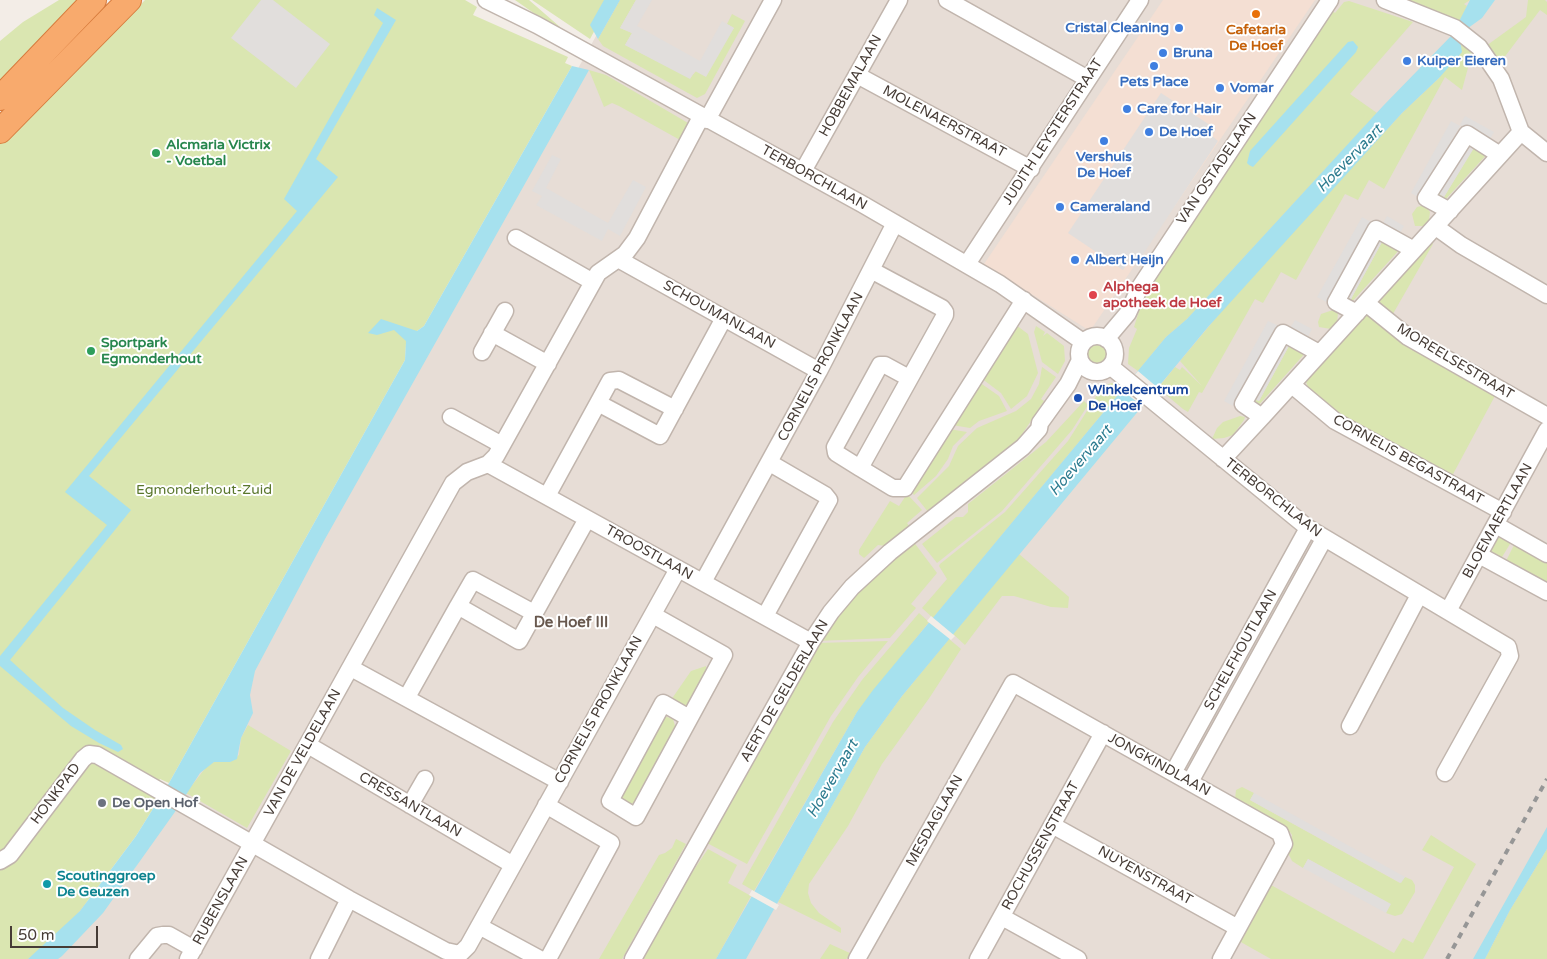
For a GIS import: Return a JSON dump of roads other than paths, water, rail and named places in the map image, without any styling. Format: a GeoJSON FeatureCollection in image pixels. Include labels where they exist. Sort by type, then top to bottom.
{"type":"FeatureCollection","features":[{"type":"Feature","properties":{"kind":"highway"},"geometry":{"type":"LineString","coordinates":[[0,98],[94,0]]}},
{"type":"Feature","properties":{"kind":"highway"},"geometry":{"type":"LineString","coordinates":[[0,131],[129,0]]}},
{"type":"Feature","properties":{"kind":"street","name":"TERBORCHLAAN"},"geometry":{"type":"LineString","coordinates":[[486,0],[803,171],[895,223],[1024,300],[1083,342]]}},
{"type":"Feature","properties":{"kind":"street","name":"TERBORCHLAAN"},"geometry":{"type":"LineString","coordinates":[[508,0],[537,26]]}},
{"type":"Feature","properties":{"kind":"street"},"geometry":{"type":"LineString","coordinates":[[488,464],[502,445],[598,273],[631,248],[638,238],[772,0]]}},
{"type":"Feature","properties":{"kind":"street","name":"HOBBEMALAAN"},"geometry":{"type":"LineString","coordinates":[[803,171],[899,0]]}},
{"type":"Feature","properties":{"kind":"street"},"geometry":{"type":"LineString","coordinates":[[947,0],[1088,79]]}},
{"type":"Feature","properties":{"kind":"street","name":"JUDITH LEYSTERSTRAAT"},"geometry":{"type":"LineString","coordinates":[[966,264],[1140,0]]}},
{"type":"Feature","properties":{"kind":"street","name":"VAN OSTADELAAN"},"geometry":{"type":"LineString","coordinates":[[1106,339],[1128,313],[1145,279],[1330,0]]}},
{"type":"Feature","properties":{"kind":"street"},"geometry":{"type":"LineString","coordinates":[[1385,0],[1460,31],[1488,57],[1501,79],[1521,132],[1547,153]]}},
{"type":"Feature","properties":{"kind":"street","name":"MOLENAERSTRAAT"},"geometry":{"type":"LineString","coordinates":[[857,75],[1030,169]]}},
{"type":"Feature","properties":{"kind":"street"},"geometry":{"type":"LineString","coordinates":[[1223,459],[1292,386],[1521,132]]}},
{"type":"Feature","properties":{"kind":"street"},"geometry":{"type":"LineString","coordinates":[[1450,211],[1426,198],[1467,134],[1500,154]]}},
{"type":"Feature","properties":{"kind":"street","name":"CORNELIS PRONKLAAN"},"geometry":{"type":"LineString","coordinates":[[703,582],[770,463],[895,223]]}},
{"type":"Feature","properties":{"kind":"street"},"geometry":{"type":"LineString","coordinates":[[1436,227],[1461,245],[1547,294]]}},
{"type":"Feature","properties":{"kind":"street","name":"MOREELSESTRAAT"},"geometry":{"type":"LineString","coordinates":[[1414,250],[1376,229],[1336,302],[1361,308],[1547,416]]}},
{"type":"Feature","properties":{"kind":"street"},"geometry":{"type":"LineString","coordinates":[[516,238],[593,282]]}},
{"type":"Feature","properties":{"kind":"street","name":"SCHOUMANLAAN"},"geometry":{"type":"LineString","coordinates":[[618,259],[819,371]]}},
{"type":"Feature","properties":{"kind":"street"},"geometry":{"type":"LineString","coordinates":[[860,468],[945,312],[942,308],[871,270]]}},
{"type":"Feature","properties":{"kind":"street"},"geometry":{"type":"LineString","coordinates":[[909,378],[885,365],[878,367],[835,447],[836,453],[893,488],[905,488],[1024,300]]}},
{"type":"Feature","properties":{"kind":"street"},"geometry":{"type":"LineString","coordinates":[[482,352],[505,311]]}},
{"type":"Feature","properties":{"kind":"street"},"geometry":{"type":"LineString","coordinates":[[598,403],[660,436],[724,318]]}},
{"type":"Feature","properties":{"kind":"street"},"geometry":{"type":"LineString","coordinates":[[492,333],[548,364]]}},
{"type":"Feature","properties":{"kind":"street"},"geometry":{"type":"LineString","coordinates":[[1262,417],[1243,404],[1283,333],[1319,354]]}},
{"type":"Feature","properties":{"kind":"street"},"geometry":{"type":"LineString","coordinates":[[1097,336],[1106,339],[1115,352],[1114,360],[1110,366],[1100,372],[1085,367],[1078,352],[1083,342],[1097,336]]}},
{"type":"Feature","properties":{"kind":"street","name":"TERBORCHLAAN"},"geometry":{"type":"LineString","coordinates":[[1110,366],[1324,540],[1420,594],[1508,647],[1510,656],[1445,773]]}},
{"type":"Feature","properties":{"kind":"street","name":"AERT DE GELDERLAAN"},"geometry":{"type":"LineString","coordinates":[[633,959],[811,642],[842,599],[870,570],[1023,447],[1039,429],[1040,423],[1068,384],[1085,367]]}},
{"type":"Feature","properties":{"kind":"street"},"geometry":{"type":"LineString","coordinates":[[547,496],[610,381],[619,380],[675,410]]}},
{"type":"Feature","properties":{"kind":"street","name":"CORNELIS BEGASTRAAT"},"geometry":{"type":"LineString","coordinates":[[1292,386],[1335,421],[1500,518],[1547,554]]}},
{"type":"Feature","properties":{"kind":"street"},"geometry":{"type":"LineString","coordinates":[[452,417],[502,445]]}},
{"type":"Feature","properties":{"kind":"street","name":"BLOEMAERTLAAN"},"geometry":{"type":"LineString","coordinates":[[1448,611],[1546,434]]}},
{"type":"Feature","properties":{"kind":"street"},"geometry":{"type":"LineString","coordinates":[[765,616],[828,500],[825,495],[770,463]]}},
{"type":"Feature","properties":{"kind":"street","name":"TROOSTLAAN"},"geometry":{"type":"LineString","coordinates":[[488,464],[811,642]]}},
{"type":"Feature","properties":{"kind":"street","name":"VAN DE VELDELAAN"},"geometry":{"type":"LineString","coordinates":[[253,842],[453,483],[467,472],[488,464]]}},
{"type":"Feature","properties":{"kind":"street"},"geometry":{"type":"LineString","coordinates":[[458,606],[519,641],[587,519]]}},
{"type":"Feature","properties":{"kind":"street","name":"SCHELFHOUTLAAN"},"geometry":{"type":"LineString","coordinates":[[1173,773],[1308,528]]}},
{"type":"Feature","properties":{"kind":"street","name":"SCHELFHOUTLAAN"},"geometry":{"type":"LineString","coordinates":[[1190,782],[1324,540]]}},
{"type":"Feature","properties":{"kind":"street"},"geometry":{"type":"LineString","coordinates":[[1480,555],[1547,592]]}},
{"type":"Feature","properties":{"kind":"street","name":"CORNELIS PRONKLAAN"},"geometry":{"type":"LineString","coordinates":[[479,926],[678,569]]}},
{"type":"Feature","properties":{"kind":"street"},"geometry":{"type":"LineString","coordinates":[[406,697],[473,580],[534,613]]}},
{"type":"Feature","properties":{"kind":"street"},"geometry":{"type":"LineString","coordinates":[[1350,726],[1420,594]]}},
{"type":"Feature","properties":{"kind":"street"},"geometry":{"type":"LineString","coordinates":[[653,615],[724,655],[636,817],[610,801],[663,703],[689,718]]}},
{"type":"Feature","properties":{"kind":"street"},"geometry":{"type":"LineString","coordinates":[[351,668],[560,782]]}},
{"type":"Feature","properties":{"kind":"street","name":"JONGKINDLAAN"},"geometry":{"type":"LineString","coordinates":[[1012,683],[1280,832],[1284,844],[1221,959]]}},
{"type":"Feature","properties":{"kind":"street","name":"MESDAGLAAN"},"geometry":{"type":"LineString","coordinates":[[857,959],[1012,683]]}},
{"type":"Feature","properties":{"kind":"street","name":"ROCHUSSENSTRAAT"},"geometry":{"type":"LineString","coordinates":[[978,959],[1103,733]]}},
{"type":"Feature","properties":{"kind":"street","name":"CRESSANTLAAN"},"geometry":{"type":"LineString","coordinates":[[308,745],[513,865]]}},
{"type":"Feature","properties":{"kind":"street","name":"HONKPAD"},"geometry":{"type":"LineString","coordinates":[[0,861],[10,855],[83,759],[89,754],[103,757],[253,842]]}},
{"type":"Feature","properties":{"kind":"street"},"geometry":{"type":"LineString","coordinates":[[410,805],[425,779]]}},
{"type":"Feature","properties":{"kind":"street"},"geometry":{"type":"LineString","coordinates":[[546,805],[611,843],[548,959]]}},
{"type":"Feature","properties":{"kind":"street","name":"NUYENSTRAAT"},"geometry":{"type":"LineString","coordinates":[[1052,824],[1238,928]]}},
{"type":"Feature","properties":{"kind":"street"},"geometry":{"type":"LineString","coordinates":[[253,842],[349,899],[446,951],[462,956],[479,926],[540,959]]}},
{"type":"Feature","properties":{"kind":"street","name":"RUBENSLAAN"},"geometry":{"type":"LineString","coordinates":[[191,954],[253,842]]}},
{"type":"Feature","properties":{"kind":"street"},"geometry":{"type":"LineString","coordinates":[[320,958],[349,899]]}},
{"type":"Feature","properties":{"kind":"street"},"geometry":{"type":"LineString","coordinates":[[1002,917],[1077,959]]}},
{"type":"Feature","properties":{"kind":"street"},"geometry":{"type":"LineString","coordinates":[[138,959],[156,936],[163,935],[169,935],[191,954]]}},
{"type":"Feature","properties":{"kind":"water"},"geometry":{"type":"Polygon","coordinates":[[[604,0],[620,0],[598,39],[590,25],[604,0]]]}},
{"type":"Feature","properties":{"kind":"water","name":"Hoevervaart"},"geometry":{"type":"Polygon","coordinates":[[[1470,0],[1495,0],[1482,18],[1464,31],[1460,40],[1462,52],[1439,78],[1402,113],[1208,327],[902,696],[865,747],[746,959],[716,959],[857,712],[873,690],[1166,337],[1187,319],[1383,106],[1452,35],[1470,0]]]}},
{"type":"Feature","properties":{"kind":"water"},"geometry":{"type":"Polygon","coordinates":[[[377,8],[396,20],[316,159],[338,177],[89,476],[131,510],[10,660],[63,708],[121,745],[123,749],[118,752],[71,726],[0,666],[0,656],[107,525],[65,492],[297,211],[284,199],[383,23],[374,15],[377,8]]]}},
{"type":"Feature","properties":{"kind":"water"},"geometry":{"type":"Polygon","coordinates":[[[1353,41],[1358,47],[1356,52],[1253,167],[1249,165],[1247,163],[1250,151],[1348,42],[1353,41]]]}},
{"type":"Feature","properties":{"kind":"water"},"geometry":{"type":"Polygon","coordinates":[[[572,66],[589,70],[325,539],[255,671],[250,695],[253,713],[241,738],[237,759],[230,762],[214,762],[200,773],[177,809],[103,913],[62,956],[58,959],[28,959],[80,911],[136,836],[169,783],[405,360],[406,341],[394,330],[377,335],[368,333],[381,319],[417,331],[424,326],[572,66]]]}},
{"type":"Feature","properties":{"kind":"water"},"geometry":{"type":"Polygon","coordinates":[[[1547,827],[1547,849],[1510,910],[1485,959],[1473,959],[1547,827]]]}},
{"type":"Feature","properties":{"kind":"railway"},"geometry":{"type":"LineString","coordinates":[[1447,959],[1547,779]]}},
{"type":"Feature","properties":{"kind":"place","name":"Cafetaria De Hoef"},"geometry":{"type":"Point","coordinates":[1256,14]}},
{"type":"Feature","properties":{"kind":"place","name":"Cristal Cleaning"},"geometry":{"type":"Point","coordinates":[1179,28]}},
{"type":"Feature","properties":{"kind":"place","name":"Bruna"},"geometry":{"type":"Point","coordinates":[1163,53]}},
{"type":"Feature","properties":{"kind":"place","name":"Kuiper Eieren"},"geometry":{"type":"Point","coordinates":[1407,61]}},
{"type":"Feature","properties":{"kind":"place","name":"Pets Place"},"geometry":{"type":"Point","coordinates":[1154,66]}},
{"type":"Feature","properties":{"kind":"place","name":"Vomar"},"geometry":{"type":"Point","coordinates":[1220,88]}},
{"type":"Feature","properties":{"kind":"place","name":"Care for Hair"},"geometry":{"type":"Point","coordinates":[1127,109]}},
{"type":"Feature","properties":{"kind":"place","name":"De Hoef"},"geometry":{"type":"Point","coordinates":[1149,132]}},
{"type":"Feature","properties":{"kind":"place","name":"Vershuis De Hoef"},"geometry":{"type":"Point","coordinates":[1104,141]}},
{"type":"Feature","properties":{"kind":"place","name":"Alcmaria Victrix - Voetbal"},"geometry":{"type":"Point","coordinates":[156,153]}},
{"type":"Feature","properties":{"kind":"place","name":"Cameraland"},"geometry":{"type":"Point","coordinates":[1060,207]}},
{"type":"Feature","properties":{"kind":"place","name":"Albert Heijn"},"geometry":{"type":"Point","coordinates":[1075,260]}},
{"type":"Feature","properties":{"kind":"place","name":"Alphega apotheek de Hoef"},"geometry":{"type":"Point","coordinates":[1093,295]}},
{"type":"Feature","properties":{"kind":"place","name":"Sportpark Egmonderhout"},"geometry":{"type":"Point","coordinates":[91,351]}},
{"type":"Feature","properties":{"kind":"place","name":"Winkelcentrum De Hoef"},"geometry":{"type":"Point","coordinates":[1078,398]}},
{"type":"Feature","properties":{"kind":"place","name":"De Open Hof"},"geometry":{"type":"Point","coordinates":[102,803]}},
{"type":"Feature","properties":{"kind":"place","name":"Scoutinggroep De Geuzen"},"geometry":{"type":"Point","coordinates":[47,884]}},
{"type":"Feature","properties":{"kind":"district","name":"De Hoef III"},"geometry":{"type":"Point","coordinates":[571,623]}},
{"type":"Feature","properties":{"kind":"park label","name":"Egmonderhout-Zuid"},"geometry":{"type":"Point","coordinates":[204,490]}}]}
